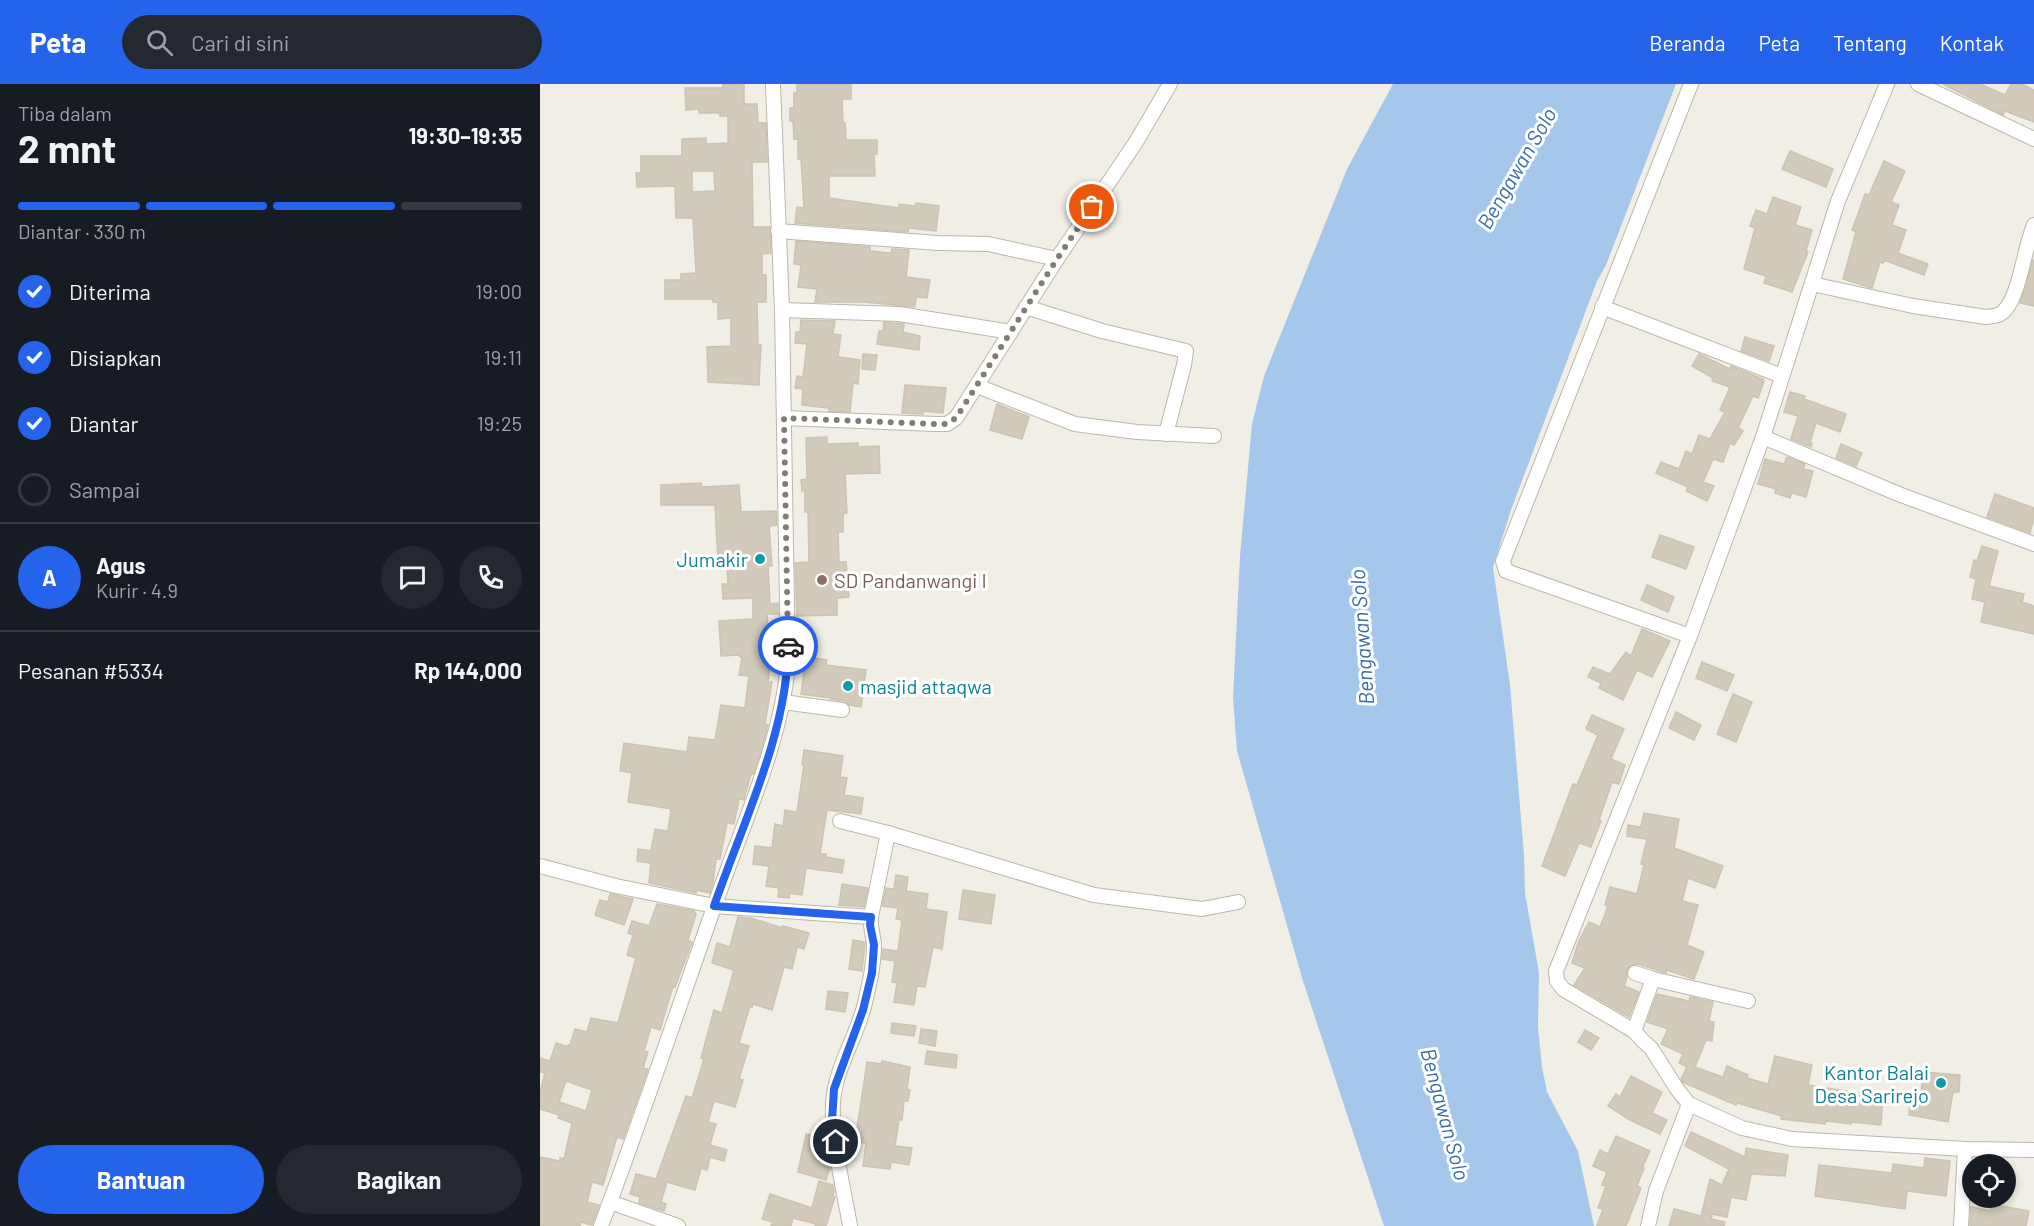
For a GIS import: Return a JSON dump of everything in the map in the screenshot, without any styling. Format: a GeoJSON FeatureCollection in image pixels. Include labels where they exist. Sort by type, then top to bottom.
{"type":"FeatureCollection","features":[{"type":"Feature","properties":{"kind":"street"},"geometry":{"type":"LineString","coordinates":[[601,1226],[756,794],[783,702],[788,666],[782,310],[774,84]]}},
{"type":"Feature","properties":{"kind":"street"},"geometry":{"type":"LineString","coordinates":[[784,418],[947,424],[956,418],[1057,259],[1136,142],[1170,84]]}},
{"type":"Feature","properties":{"kind":"street"},"geometry":{"type":"LineString","coordinates":[[1690,636],[1510,572],[1504,566],[1503,561],[1691,84]]}},
{"type":"Feature","properties":{"kind":"street"},"geometry":{"type":"LineString","coordinates":[[1887,84],[1838,201],[1763,437],[1690,636],[1556,971],[1557,981],[1563,989],[1634,1031],[1651,1048],[1689,1104],[1742,1128],[1792,1139],[1965,1149],[2034,1150]]}},
{"type":"Feature","properties":{"kind":"street"},"geometry":{"type":"LineString","coordinates":[[1918,84],[2034,139]]}},
{"type":"Feature","properties":{"kind":"street"},"geometry":{"type":"LineString","coordinates":[[1812,284],[1913,306],[1986,317],[1997,316],[2004,312],[2012,299],[2034,225]]}},
{"type":"Feature","properties":{"kind":"street"},"geometry":{"type":"LineString","coordinates":[[778,231],[938,243],[988,244],[1057,259]]}},
{"type":"Feature","properties":{"kind":"street"},"geometry":{"type":"LineString","coordinates":[[1026,307],[1102,331],[1185,351],[1184,365],[1166,434]]}},
{"type":"Feature","properties":{"kind":"street"},"geometry":{"type":"LineString","coordinates":[[1602,308],[1782,376]]}},
{"type":"Feature","properties":{"kind":"street"},"geometry":{"type":"LineString","coordinates":[[782,310],[899,314],[1011,332]]}},
{"type":"Feature","properties":{"kind":"street"},"geometry":{"type":"LineString","coordinates":[[977,386],[1075,424],[1102,429],[1214,436]]}},
{"type":"Feature","properties":{"kind":"street"},"geometry":{"type":"LineString","coordinates":[[1763,437],[1901,495],[2034,544]]}},
{"type":"Feature","properties":{"kind":"street"},"geometry":{"type":"LineString","coordinates":[[783,702],[842,710]]}},
{"type":"Feature","properties":{"kind":"street"},"geometry":{"type":"LineString","coordinates":[[840,821],[888,833],[1094,895],[1202,909],[1238,902]]}},
{"type":"Feature","properties":{"kind":"street"},"geometry":{"type":"LineString","coordinates":[[850,1226],[832,1121],[833,1100],[839,1072],[863,1010],[872,973],[874,945],[870,925],[888,833]]}},
{"type":"Feature","properties":{"kind":"street"},"geometry":{"type":"LineString","coordinates":[[540,866],[616,886],[714,906],[871,917]]}},
{"type":"Feature","properties":{"kind":"street"},"geometry":{"type":"LineString","coordinates":[[1635,973],[1748,1001]]}},
{"type":"Feature","properties":{"kind":"street"},"geometry":{"type":"LineString","coordinates":[[1634,1031],[1653,979]]}},
{"type":"Feature","properties":{"kind":"street"},"geometry":{"type":"LineString","coordinates":[[1648,1226],[1656,1191],[1689,1104]]}},
{"type":"Feature","properties":{"kind":"street"},"geometry":{"type":"LineString","coordinates":[[1961,1226],[1965,1149]]}},
{"type":"Feature","properties":{"kind":"street"},"geometry":{"type":"LineString","coordinates":[[610,1202],[678,1226]]}},
{"type":"Feature","properties":{"kind":"water","name":"Bengawan Solo"},"geometry":{"type":"Polygon","coordinates":[[[1393,84],[1676,84],[1606,265],[1597,281],[1511,510],[1493,567],[1510,685],[1525,893],[1539,973],[1538,1027],[1542,1067],[1547,1092],[1578,1151],[1594,1226],[1384,1226],[1303,981],[1237,751],[1233,698],[1240,556],[1252,424],[1264,376],[1347,169],[1393,84]]]}},
{"type":"Feature","properties":{"kind":"building"},"geometry":{"type":"Polygon","coordinates":[[[723,84],[744,84],[744,104],[757,104],[758,123],[766,123],[767,162],[752,162],[753,227],[770,227],[771,253],[762,254],[762,275],[766,275],[766,302],[757,302],[758,345],[761,345],[759,385],[708,382],[707,347],[731,346],[731,318],[718,319],[718,302],[713,302],[713,299],[665,299],[665,280],[681,280],[681,274],[696,273],[693,218],[676,218],[675,186],[637,187],[636,173],[641,173],[641,156],[682,156],[682,139],[706,138],[706,144],[728,143],[728,116],[720,116],[720,113],[699,113],[699,109],[686,110],[685,88],[723,88],[723,84]],[[692,171],[692,192],[715,191],[714,171],[692,171]]]}},
{"type":"Feature","properties":{"kind":"building"},"geometry":{"type":"Polygon","coordinates":[[[797,84],[851,84],[851,99],[842,99],[846,140],[877,140],[877,154],[874,154],[875,176],[829,176],[829,198],[899,208],[899,204],[915,206],[916,203],[939,206],[936,231],[909,228],[908,232],[795,223],[797,207],[804,208],[798,139],[794,139],[793,121],[790,121],[790,108],[794,108],[794,93],[797,93],[797,84]]]}},
{"type":"Feature","properties":{"kind":"building"},"geometry":{"type":"Polygon","coordinates":[[[1943,84],[1980,84],[2005,95],[2011,84],[2022,84],[2034,90],[2034,122],[2005,111],[2003,115],[1943,84]]]}},
{"type":"Feature","properties":{"kind":"building"},"geometry":{"type":"Polygon","coordinates":[[[1790,151],[1833,169],[1826,187],[1782,169],[1790,151]]]}},
{"type":"Feature","properties":{"kind":"building"},"geometry":{"type":"Polygon","coordinates":[[[1884,161],[1905,171],[1891,202],[1899,205],[1892,225],[1906,230],[1898,253],[1928,264],[1924,275],[1884,260],[1883,263],[1880,262],[1872,288],[1843,279],[1856,232],[1852,230],[1865,194],[1869,195],[1884,161]]]}},
{"type":"Feature","properties":{"kind":"building"},"geometry":{"type":"Polygon","coordinates":[[[1773,197],[1801,207],[1795,225],[1812,230],[1806,251],[1808,252],[1792,292],[1764,283],[1766,276],[1744,269],[1755,228],[1750,226],[1756,210],[1767,214],[1773,197]]]}},
{"type":"Feature","properties":{"kind":"building"},"geometry":{"type":"Polygon","coordinates":[[[796,241],[870,247],[870,251],[891,253],[892,249],[909,250],[906,277],[930,280],[927,298],[916,297],[915,307],[864,302],[815,302],[817,289],[798,287],[801,265],[794,264],[796,241]]]}},
{"type":"Feature","properties":{"kind":"building"},"geometry":{"type":"Polygon","coordinates":[[[2034,261],[2034,306],[2020,303],[2034,261]]]}},
{"type":"Feature","properties":{"kind":"building"},"geometry":{"type":"Polygon","coordinates":[[[801,320],[835,321],[833,334],[841,335],[838,357],[860,360],[858,384],[853,383],[850,412],[829,411],[829,408],[802,405],[803,389],[795,388],[797,376],[803,377],[807,344],[795,343],[796,332],[800,332],[801,320]]]}},
{"type":"Feature","properties":{"kind":"building"},"geometry":{"type":"Polygon","coordinates":[[[884,322],[904,324],[903,332],[920,336],[919,350],[877,344],[879,331],[883,331],[884,322]]]}},
{"type":"Feature","properties":{"kind":"building"},"geometry":{"type":"Polygon","coordinates":[[[1745,337],[1774,346],[1769,361],[1741,351],[1745,337]]]}},
{"type":"Feature","properties":{"kind":"building"},"geometry":{"type":"Polygon","coordinates":[[[863,354],[877,355],[875,370],[862,369],[863,354]]]}},
{"type":"Feature","properties":{"kind":"building"},"geometry":{"type":"Polygon","coordinates":[[[1699,354],[1730,369],[1731,366],[1764,381],[1758,398],[1753,396],[1738,428],[1743,431],[1734,445],[1730,443],[1723,462],[1713,459],[1703,482],[1714,486],[1707,501],[1686,491],[1688,487],[1656,473],[1661,462],[1679,469],[1686,451],[1692,454],[1699,435],[1710,439],[1725,412],[1720,410],[1730,387],[1712,381],[1713,378],[1692,366],[1699,354]]]}},
{"type":"Feature","properties":{"kind":"building"},"geometry":{"type":"Polygon","coordinates":[[[905,385],[946,388],[943,413],[923,411],[923,414],[902,413],[905,385]]]}},
{"type":"Feature","properties":{"kind":"building"},"geometry":{"type":"Polygon","coordinates":[[[1790,392],[1846,414],[1840,432],[1816,423],[1810,442],[1811,447],[1791,439],[1798,416],[1784,412],[1790,392]]]}},
{"type":"Feature","properties":{"kind":"building"},"geometry":{"type":"Polygon","coordinates":[[[997,404],[1029,417],[1022,439],[990,430],[997,404]]]}},
{"type":"Feature","properties":{"kind":"building"},"geometry":{"type":"Polygon","coordinates":[[[827,437],[827,444],[858,443],[858,447],[879,446],[880,473],[845,474],[847,513],[843,514],[843,532],[838,532],[839,562],[846,562],[849,597],[837,598],[837,615],[797,616],[795,563],[809,562],[808,512],[805,512],[805,490],[802,491],[801,480],[807,479],[806,438],[827,437]]]}},
{"type":"Feature","properties":{"kind":"building"},"geometry":{"type":"Polygon","coordinates":[[[1841,444],[1862,453],[1856,466],[1836,458],[1841,444]]]}},
{"type":"Feature","properties":{"kind":"building"},"geometry":{"type":"Polygon","coordinates":[[[1787,457],[1805,464],[1803,469],[1813,471],[1806,497],[1792,493],[1790,498],[1775,493],[1776,489],[1758,484],[1765,459],[1784,464],[1787,457]]]}},
{"type":"Feature","properties":{"kind":"building"},"geometry":{"type":"Polygon","coordinates":[[[701,483],[702,487],[739,485],[741,512],[776,511],[777,525],[769,526],[772,566],[768,566],[770,604],[778,603],[778,614],[767,614],[769,642],[773,642],[774,656],[771,656],[768,682],[772,682],[765,724],[768,725],[744,800],[739,799],[734,824],[727,823],[720,859],[716,859],[710,893],[696,890],[696,893],[649,883],[651,863],[637,861],[638,849],[651,851],[655,829],[668,831],[671,809],[628,802],[632,773],[620,771],[624,743],[687,752],[689,737],[715,740],[721,705],[745,708],[749,676],[739,675],[742,657],[739,655],[721,656],[719,621],[753,619],[753,598],[723,599],[722,584],[728,584],[727,561],[718,561],[715,505],[661,505],[661,485],[701,483]]]}},
{"type":"Feature","properties":{"kind":"building"},"geometry":{"type":"Polygon","coordinates":[[[1995,494],[2034,508],[2030,533],[1987,517],[1995,494]]]}},
{"type":"Feature","properties":{"kind":"building"},"geometry":{"type":"Polygon","coordinates":[[[1660,535],[1694,547],[1686,569],[1652,557],[1660,535]]]}},
{"type":"Feature","properties":{"kind":"building"},"geometry":{"type":"Polygon","coordinates":[[[1982,546],[1998,551],[1989,586],[2024,594],[2022,602],[2034,606],[2034,634],[1981,622],[1985,602],[1972,599],[1976,579],[1970,577],[1974,560],[1977,561],[1982,546]]]}},
{"type":"Feature","properties":{"kind":"building"},"geometry":{"type":"Polygon","coordinates":[[[1647,585],[1674,597],[1668,612],[1641,600],[1647,585]]]}},
{"type":"Feature","properties":{"kind":"building"},"geometry":{"type":"Polygon","coordinates":[[[1642,629],[1670,641],[1652,677],[1637,670],[1623,700],[1599,688],[1601,683],[1588,677],[1593,667],[1610,674],[1626,652],[1631,656],[1642,629]]]}},
{"type":"Feature","properties":{"kind":"building"},"geometry":{"type":"Polygon","coordinates":[[[806,657],[827,660],[826,665],[866,670],[861,707],[831,698],[801,694],[806,657]]]}},
{"type":"Feature","properties":{"kind":"building"},"geometry":{"type":"Polygon","coordinates":[[[1702,662],[1734,675],[1727,691],[1696,678],[1702,662]]]}},
{"type":"Feature","properties":{"kind":"building"},"geometry":{"type":"Polygon","coordinates":[[[1733,694],[1752,702],[1736,742],[1717,734],[1733,694]]]}},
{"type":"Feature","properties":{"kind":"building"},"geometry":{"type":"Polygon","coordinates":[[[1676,712],[1701,725],[1694,740],[1669,728],[1676,712]]]}},
{"type":"Feature","properties":{"kind":"building"},"geometry":{"type":"Polygon","coordinates":[[[1592,715],[1624,729],[1611,759],[1625,765],[1619,784],[1612,782],[1591,847],[1579,843],[1565,876],[1542,866],[1573,784],[1577,785],[1598,735],[1586,729],[1592,715]]]}},
{"type":"Feature","properties":{"kind":"building"},"geometry":{"type":"Polygon","coordinates":[[[804,750],[843,756],[840,777],[847,778],[844,795],[863,798],[861,814],[827,810],[820,854],[844,860],[842,873],[806,868],[802,895],[790,893],[789,898],[778,897],[779,888],[766,886],[769,866],[753,864],[755,846],[772,848],[775,824],[783,826],[785,810],[797,812],[804,750]]]}},
{"type":"Feature","properties":{"kind":"building"},"geometry":{"type":"Polygon","coordinates":[[[1644,813],[1679,819],[1674,848],[1723,866],[1715,888],[1688,878],[1682,901],[1698,905],[1687,945],[1704,952],[1694,979],[1638,964],[1630,966],[1626,971],[1627,978],[1624,986],[1639,992],[1629,1017],[1574,985],[1585,968],[1572,963],[1578,943],[1589,922],[1600,927],[1608,906],[1605,905],[1610,887],[1637,894],[1647,839],[1627,836],[1628,825],[1641,827],[1644,813]]]}},
{"type":"Feature","properties":{"kind":"building"},"geometry":{"type":"Polygon","coordinates":[[[896,875],[908,877],[906,891],[928,894],[926,909],[947,912],[942,949],[933,947],[925,987],[917,986],[914,1005],[894,1002],[897,983],[892,982],[895,961],[882,959],[883,949],[898,951],[902,920],[896,919],[898,908],[882,906],[886,888],[894,889],[896,875]]]}},
{"type":"Feature","properties":{"kind":"building"},"geometry":{"type":"Polygon","coordinates":[[[842,884],[868,888],[864,907],[839,905],[842,884]]]}},
{"type":"Feature","properties":{"kind":"building"},"geometry":{"type":"Polygon","coordinates":[[[963,890],[995,895],[991,924],[959,919],[963,890]]]}},
{"type":"Feature","properties":{"kind":"building"},"geometry":{"type":"Polygon","coordinates":[[[610,894],[633,899],[624,925],[595,915],[600,900],[608,902],[610,894]]]}},
{"type":"Feature","properties":{"kind":"building"},"geometry":{"type":"Polygon","coordinates":[[[657,904],[694,911],[696,914],[688,940],[692,942],[675,987],[673,986],[660,1030],[651,1027],[644,1051],[648,1052],[643,1068],[648,1069],[623,1139],[617,1137],[603,1185],[592,1182],[587,1202],[599,1205],[592,1225],[581,1222],[580,1226],[540,1226],[540,1157],[560,1161],[560,1158],[564,1159],[572,1123],[558,1118],[559,1115],[540,1109],[540,1092],[545,1073],[540,1072],[540,1058],[550,1061],[556,1043],[568,1047],[575,1029],[587,1032],[591,1018],[618,1023],[636,958],[627,955],[633,935],[628,933],[632,921],[649,926],[657,904]],[[566,1081],[559,1102],[586,1111],[592,1090],[566,1081]]]}},
{"type":"Feature","properties":{"kind":"building"},"geometry":{"type":"Polygon","coordinates":[[[738,917],[751,918],[809,933],[804,949],[797,947],[792,969],[784,967],[772,1010],[753,1004],[752,1007],[750,1006],[739,1043],[749,1046],[739,1079],[743,1080],[735,1107],[714,1101],[708,1122],[716,1124],[710,1145],[727,1150],[724,1161],[710,1157],[707,1170],[701,1168],[695,1190],[667,1182],[661,1202],[666,1204],[664,1211],[639,1203],[640,1197],[630,1194],[636,1174],[656,1179],[686,1096],[692,1098],[704,1059],[701,1058],[714,1010],[722,1013],[734,970],[712,963],[717,943],[730,947],[738,917]]]}},
{"type":"Feature","properties":{"kind":"building"},"geometry":{"type":"Polygon","coordinates":[[[853,940],[865,942],[862,971],[849,969],[853,940]]]}},
{"type":"Feature","properties":{"kind":"building"},"geometry":{"type":"Polygon","coordinates":[[[828,991],[848,993],[845,1012],[826,1009],[828,991]]]}},
{"type":"Feature","properties":{"kind":"building"},"geometry":{"type":"Polygon","coordinates":[[[1657,994],[1689,1001],[1690,997],[1713,1002],[1709,1021],[1714,1022],[1712,1041],[1706,1040],[1695,1067],[1723,1077],[1727,1066],[1748,1075],[1747,1078],[1768,1084],[1775,1056],[1812,1065],[1808,1085],[1883,1095],[1881,1125],[1826,1121],[1825,1124],[1781,1119],[1782,1116],[1737,1103],[1736,1105],[1684,1083],[1681,1079],[1687,1067],[1679,1063],[1683,1054],[1661,1044],[1668,1029],[1647,1022],[1657,994]]]}},
{"type":"Feature","properties":{"kind":"building"},"geometry":{"type":"Polygon","coordinates":[[[892,1023],[916,1026],[914,1036],[891,1033],[892,1023]]]}},
{"type":"Feature","properties":{"kind":"building"},"geometry":{"type":"Polygon","coordinates":[[[921,1029],[937,1031],[935,1046],[919,1043],[921,1029]]]}},
{"type":"Feature","properties":{"kind":"building"},"geometry":{"type":"Polygon","coordinates":[[[1585,1030],[1599,1038],[1591,1050],[1578,1042],[1585,1030]]]}},
{"type":"Feature","properties":{"kind":"building"},"geometry":{"type":"Polygon","coordinates":[[[927,1051],[957,1055],[956,1068],[925,1064],[927,1051]]]}},
{"type":"Feature","properties":{"kind":"building"},"geometry":{"type":"Polygon","coordinates":[[[882,1061],[910,1067],[908,1101],[904,1101],[895,1146],[912,1148],[909,1165],[891,1162],[890,1169],[863,1166],[866,1143],[855,1142],[867,1062],[881,1064],[882,1061]]]}},
{"type":"Feature","properties":{"kind":"building"},"geometry":{"type":"Polygon","coordinates":[[[1923,1072],[1960,1075],[1959,1092],[1953,1092],[1948,1122],[1909,1115],[1911,1092],[1921,1095],[1923,1072]]]}},
{"type":"Feature","properties":{"kind":"building"},"geometry":{"type":"Polygon","coordinates":[[[1631,1076],[1662,1092],[1652,1113],[1667,1120],[1660,1134],[1630,1120],[1608,1106],[1616,1094],[1620,1097],[1631,1076]]]}},
{"type":"Feature","properties":{"kind":"building"},"geometry":{"type":"Polygon","coordinates":[[[1691,1132],[1745,1157],[1746,1148],[1788,1155],[1785,1176],[1751,1174],[1746,1200],[1731,1197],[1727,1217],[1712,1214],[1711,1219],[1725,1222],[1724,1226],[1669,1226],[1674,1209],[1701,1216],[1710,1179],[1722,1185],[1729,1169],[1685,1146],[1691,1132]]]}},
{"type":"Feature","properties":{"kind":"building"},"geometry":{"type":"Polygon","coordinates":[[[806,1134],[826,1139],[827,1148],[824,1159],[829,1161],[830,1167],[826,1180],[798,1172],[806,1134]]]}},
{"type":"Feature","properties":{"kind":"building"},"geometry":{"type":"Polygon","coordinates":[[[1616,1136],[1650,1151],[1637,1186],[1641,1188],[1626,1226],[1597,1226],[1603,1209],[1598,1208],[1606,1186],[1602,1185],[1607,1172],[1593,1166],[1600,1150],[1608,1154],[1616,1136]]]}},
{"type":"Feature","properties":{"kind":"building"},"geometry":{"type":"Polygon","coordinates":[[[1925,1158],[1950,1161],[1946,1196],[1907,1191],[1905,1209],[1815,1196],[1819,1165],[1892,1173],[1893,1164],[1924,1168],[1925,1158]]]}},
{"type":"Feature","properties":{"kind":"building"},"geometry":{"type":"Polygon","coordinates":[[[819,1181],[833,1185],[833,1196],[835,1197],[826,1226],[815,1226],[816,1224],[793,1218],[791,1226],[771,1226],[773,1222],[762,1219],[770,1194],[812,1208],[819,1181]]]}},
{"type":"Feature","properties":{"kind":"building"},"geometry":{"type":"Polygon","coordinates":[[[1971,1208],[1990,1211],[1990,1208],[2013,1208],[2029,1211],[2026,1226],[1970,1226],[1971,1208]]]}},
{"type":"Feature","properties":{"kind":"way so far"},"geometry":{"type":"LineString","coordinates":[[788,646],[784,418],[947,424],[956,418],[1092,207]]}},
{"type":"Feature","properties":{"kind":"place","name":"Jumakir"},"geometry":{"type":"Point","coordinates":[760,559]}},
{"type":"Feature","properties":{"kind":"place","name":"SD Pandanwangi I"},"geometry":{"type":"Point","coordinates":[822,580]}},
{"type":"Feature","properties":{"kind":"place","name":"masjid attaqwa"},"geometry":{"type":"Point","coordinates":[848,686]}},
{"type":"Feature","properties":{"kind":"place","name":"Kantor Balai Desa Sarirejo"},"geometry":{"type":"Point","coordinates":[1941,1083]}},
{"type":"Feature","properties":{"kind":"route"},"geometry":{"type":"LineString","coordinates":[[788,646],[786,688],[781,713],[756,794],[714,906],[871,917],[870,925],[874,945],[872,973],[863,1010],[834,1089],[832,1121],[836,1142]]}}]}
